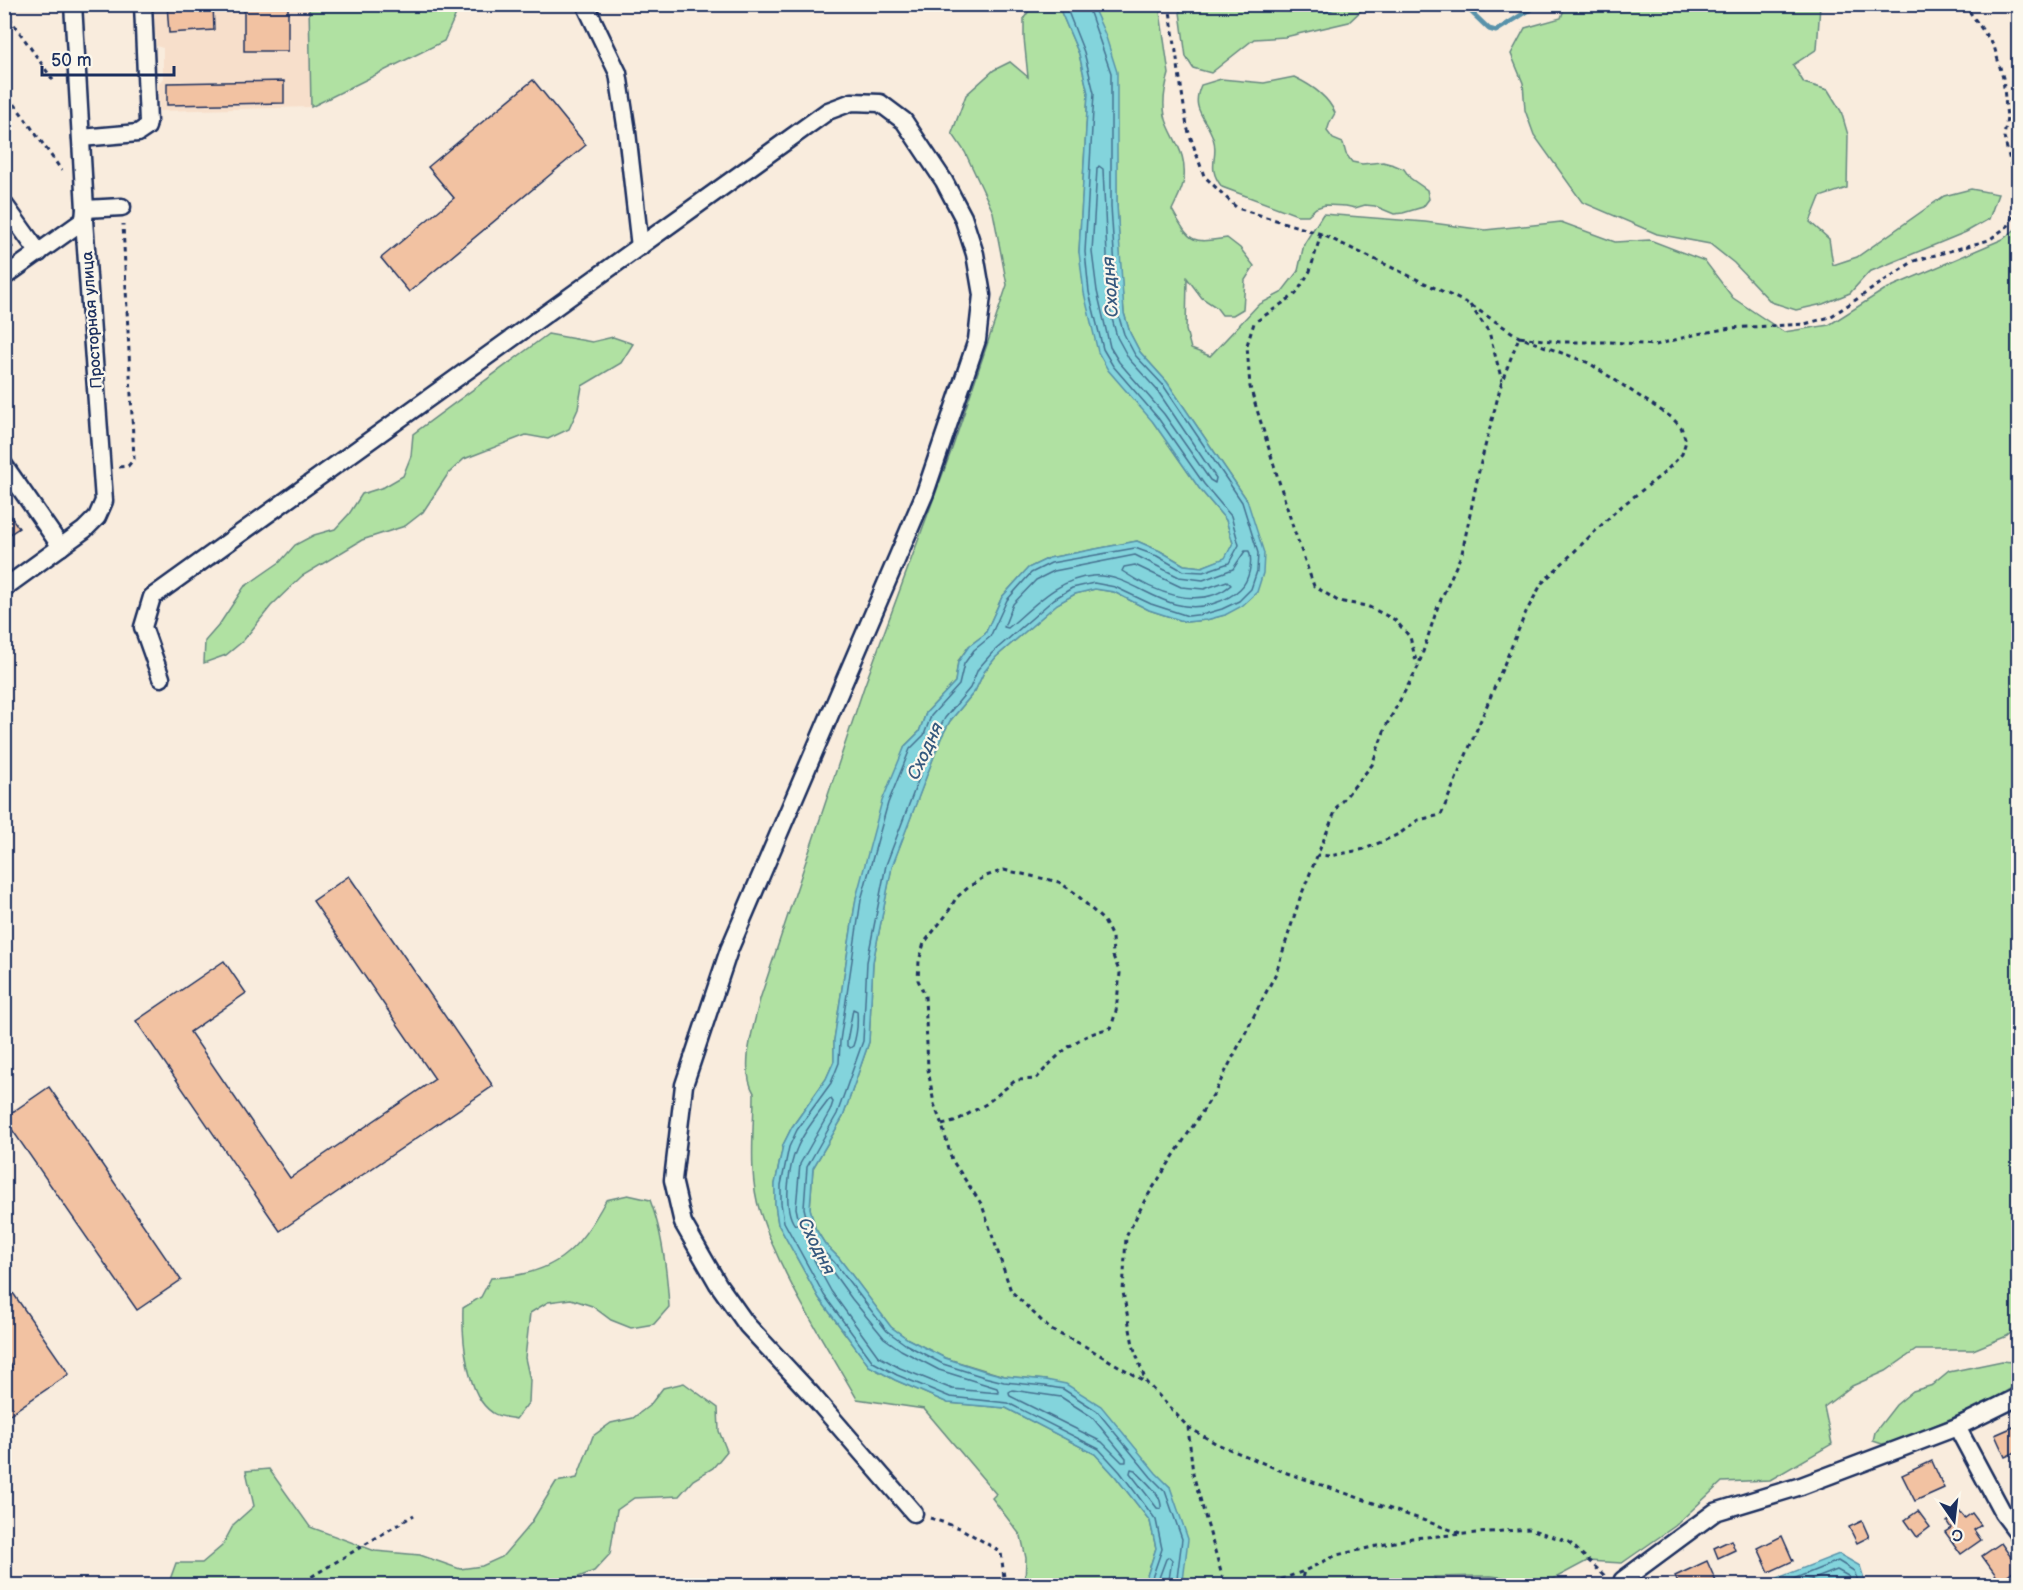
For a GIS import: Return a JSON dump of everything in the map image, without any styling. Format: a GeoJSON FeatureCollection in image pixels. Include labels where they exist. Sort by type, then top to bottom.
{"type":"FeatureCollection","features":[{"type":"Feature","properties":{"kind":"street","name":"Просторная улица"},"geometry":{"type":"LineString","coordinates":[[4,588],[84,530],[97,517],[104,501],[73,4]]}},
{"type":"Feature","properties":{"kind":"street"},"geometry":{"type":"LineString","coordinates":[[81,138],[138,133],[147,127],[143,4]]}},
{"type":"Feature","properties":{"kind":"street"},"geometry":{"type":"LineString","coordinates":[[585,4],[618,73],[640,247]]}},
{"type":"Feature","properties":{"kind":"street"},"geometry":{"type":"LineString","coordinates":[[161,678],[143,627],[152,597],[828,111],[852,102],[880,102],[904,120],[944,181],[963,217],[975,254],[982,295],[977,340],[925,494],[729,950],[684,1085],[673,1180],[683,1223],[718,1284],[747,1325],[812,1395],[914,1513]]}},
{"type":"Feature","properties":{"kind":"street"},"geometry":{"type":"LineString","coordinates":[[4,204],[39,253]]}},
{"type":"Feature","properties":{"kind":"street"},"geometry":{"type":"LineString","coordinates":[[4,277],[39,253],[85,214],[122,207]]}},
{"type":"Feature","properties":{"kind":"street"},"geometry":{"type":"LineString","coordinates":[[4,465],[61,547]]}},
{"type":"Feature","properties":{"kind":"street"},"geometry":{"type":"LineString","coordinates":[[1624,1583],[1715,1512],[1801,1486],[1957,1427],[2019,1397]]}},
{"type":"Feature","properties":{"kind":"street"},"geometry":{"type":"LineString","coordinates":[[1957,1427],[2003,1513],[2019,1533]]}},
{"type":"Feature","properties":{"kind":"path"},"geometry":{"type":"LineString","coordinates":[[1169,4],[1187,127],[1204,176],[1237,208],[1321,234],[1469,304],[1520,337],[1589,363],[1671,417],[1681,427],[1686,441],[1682,454],[1664,473],[1618,509],[1542,583],[1526,612],[1441,816],[1418,820],[1399,834],[1365,849],[1330,856],[1317,855]]}},
{"type":"Feature","properties":{"kind":"path"},"geometry":{"type":"LineString","coordinates":[[1964,4],[1994,46],[2003,78],[2007,118],[2004,136],[2019,193]]}},
{"type":"Feature","properties":{"kind":"path"},"geometry":{"type":"LineString","coordinates":[[4,10],[55,83]]}},
{"type":"Feature","properties":{"kind":"path"},"geometry":{"type":"LineString","coordinates":[[4,89],[62,171]]}},
{"type":"Feature","properties":{"kind":"path"},"geometry":{"type":"LineString","coordinates":[[1520,337],[1560,342],[1656,345],[1731,328],[1805,324],[1830,317],[1914,261],[1989,240],[2009,225],[2019,204]]}},
{"type":"Feature","properties":{"kind":"path"},"geometry":{"type":"LineString","coordinates":[[102,467],[128,466],[134,459],[122,207]]}},
{"type":"Feature","properties":{"kind":"path"},"geometry":{"type":"LineString","coordinates":[[1321,234],[1310,271],[1296,294],[1254,323],[1247,345],[1250,387],[1293,527],[1314,586],[1338,600],[1367,606],[1395,621],[1410,637],[1418,667]]}},
{"type":"Feature","properties":{"kind":"path"},"geometry":{"type":"LineString","coordinates":[[1469,304],[1489,332],[1502,381]]}},
{"type":"Feature","properties":{"kind":"path"},"geometry":{"type":"LineString","coordinates":[[1146,1382],[1133,1345],[1123,1292],[1126,1238],[1145,1200],[1215,1092],[1271,983],[1317,855],[1337,807],[1372,765],[1386,726],[1418,667],[1438,606],[1462,553],[1480,466],[1502,381],[1520,337]]}},
{"type":"Feature","properties":{"kind":"path"},"geometry":{"type":"LineString","coordinates":[[942,1125],[954,1122],[987,1104],[1016,1080],[1036,1079],[1062,1051],[1077,1040],[1093,1032],[1111,1028],[1116,1011],[1120,973],[1113,956],[1112,937],[1104,921],[1075,893],[1059,882],[1004,870],[986,876],[956,898],[947,914],[924,943],[919,961],[918,980],[925,996],[928,1069],[934,1104],[952,1160],[982,1205],[1011,1292],[1051,1330],[1146,1382],[1188,1427],[1217,1444],[1287,1473],[1460,1533]]}},
{"type":"Feature","properties":{"kind":"path"},"geometry":{"type":"LineString","coordinates":[[1188,1427],[1193,1474],[1225,1586]]}},
{"type":"Feature","properties":{"kind":"path"},"geometry":{"type":"LineString","coordinates":[[914,1513],[960,1528],[1001,1552],[1005,1586]]}},
{"type":"Feature","properties":{"kind":"path"},"geometry":{"type":"LineString","coordinates":[[296,1586],[414,1515]]}},
{"type":"Feature","properties":{"kind":"path"},"geometry":{"type":"LineString","coordinates":[[1264,1586],[1304,1571],[1337,1555],[1412,1538],[1530,1529],[1569,1542],[1605,1578],[1624,1583]]}},
{"type":"Feature","properties":{"kind":"path"},"geometry":{"type":"LineString","coordinates":[[1300,1586],[1304,1571]]}},
{"type":"Feature","properties":{"kind":"shaded area"},"geometry":{"type":"Polygon","coordinates":[[[154,5],[309,5],[311,107],[159,111],[158,85],[163,78],[163,48],[156,46],[154,5]]]}},
{"type":"Feature","properties":{"kind":"green space"},"geometry":{"type":"Polygon","coordinates":[[[309,4],[460,5],[444,41],[311,107],[309,4]]]}},
{"type":"Feature","properties":{"kind":"green space"},"geometry":{"type":"Polygon","coordinates":[[[1566,4],[1820,5],[1817,49],[1793,65],[1804,83],[1828,90],[1841,111],[1848,135],[1847,188],[1820,197],[1810,222],[1829,239],[1833,265],[1857,257],[1944,196],[1971,189],[1998,194],[1989,219],[1966,232],[1869,272],[1850,293],[1823,304],[1796,310],[1771,302],[1734,263],[1710,244],[1657,234],[1582,202],[1534,135],[1525,110],[1523,83],[1511,54],[1525,28],[1561,18],[1566,4]]]}},
{"type":"Feature","properties":{"kind":"green space"},"geometry":{"type":"Polygon","coordinates":[[[1033,5],[1058,5],[1079,54],[1088,93],[1079,252],[1153,422],[1199,488],[1226,520],[1233,543],[1226,558],[1202,567],[1184,565],[1137,541],[1049,558],[1028,568],[1002,597],[985,634],[969,646],[958,661],[955,682],[926,713],[919,732],[905,746],[856,898],[834,1040],[834,1061],[826,1079],[792,1127],[783,1145],[775,1184],[775,1204],[778,1224],[819,1298],[869,1366],[948,1403],[1006,1408],[1095,1454],[1150,1521],[1156,1548],[1147,1576],[1135,1585],[1025,1585],[1026,1558],[1021,1536],[992,1498],[996,1494],[924,1409],[857,1399],[804,1308],[769,1237],[756,1198],[753,1168],[754,1093],[748,1072],[748,1059],[760,999],[864,687],[953,446],[1007,285],[993,212],[965,152],[952,133],[966,95],[994,70],[1010,62],[1028,77],[1024,18],[1033,5]]]}},
{"type":"Feature","properties":{"kind":"green space"},"geometry":{"type":"Polygon","coordinates":[[[1092,5],[1159,5],[1169,74],[1164,113],[1182,156],[1184,170],[1182,187],[1172,210],[1183,229],[1192,238],[1205,241],[1227,238],[1240,248],[1254,266],[1245,280],[1243,309],[1233,315],[1222,315],[1216,307],[1202,298],[1187,278],[1186,330],[1191,349],[1210,356],[1258,305],[1281,293],[1298,271],[1304,244],[1323,214],[1425,222],[1485,230],[1561,222],[1615,242],[1650,240],[1705,261],[1733,298],[1784,332],[1829,325],[1884,290],[2003,239],[2018,227],[2018,1327],[2007,1336],[1973,1350],[1916,1350],[1886,1371],[1852,1386],[1824,1407],[1832,1444],[1770,1480],[1722,1482],[1675,1526],[1622,1563],[1587,1561],[1546,1583],[1491,1576],[1434,1577],[1439,1585],[1180,1585],[1183,1581],[1170,1487],[1046,1380],[1004,1376],[945,1358],[908,1339],[891,1327],[839,1258],[825,1244],[815,1228],[810,1209],[813,1168],[843,1117],[869,1042],[873,962],[892,866],[941,738],[950,721],[975,691],[984,672],[996,657],[1057,604],[1075,594],[1095,589],[1114,592],[1149,610],[1186,622],[1225,615],[1247,500],[1167,382],[1140,352],[1130,333],[1124,313],[1121,276],[1116,116],[1092,5]]]}},
{"type":"Feature","properties":{"kind":"green space"},"geometry":{"type":"Polygon","coordinates":[[[1179,5],[1367,5],[1349,22],[1285,37],[1254,39],[1211,73],[1193,68],[1186,57],[1179,5]]]}},
{"type":"Feature","properties":{"kind":"green space"},"geometry":{"type":"Polygon","coordinates":[[[1294,77],[1328,101],[1335,113],[1327,131],[1333,139],[1343,143],[1346,154],[1352,162],[1362,164],[1383,162],[1404,169],[1410,178],[1427,190],[1429,199],[1423,207],[1394,214],[1375,206],[1365,205],[1355,208],[1325,205],[1316,208],[1308,215],[1297,215],[1222,187],[1214,173],[1213,138],[1198,107],[1197,101],[1201,85],[1221,79],[1264,83],[1294,77]]]}},
{"type":"Feature","properties":{"kind":"green space"},"geometry":{"type":"Polygon","coordinates":[[[548,334],[592,342],[613,337],[633,344],[621,363],[582,386],[578,409],[569,429],[548,439],[526,435],[464,459],[448,474],[423,512],[405,526],[362,540],[302,576],[271,606],[243,641],[226,655],[204,663],[205,641],[219,625],[244,587],[280,562],[295,545],[314,535],[335,529],[349,514],[362,494],[384,487],[403,476],[411,456],[413,434],[548,334]]]}},
{"type":"Feature","properties":{"kind":"green space"},"geometry":{"type":"Polygon","coordinates":[[[628,1195],[650,1200],[664,1253],[669,1307],[654,1324],[631,1328],[611,1320],[592,1306],[571,1299],[548,1302],[530,1313],[525,1358],[530,1380],[529,1402],[516,1419],[495,1414],[484,1405],[471,1380],[463,1334],[463,1308],[481,1297],[491,1278],[531,1272],[561,1258],[585,1234],[606,1200],[628,1195]]]}},
{"type":"Feature","properties":{"kind":"green space"},"geometry":{"type":"Polygon","coordinates":[[[2002,1361],[2012,1362],[2018,1368],[2018,1384],[1989,1402],[1901,1440],[1882,1444],[1873,1441],[1875,1432],[1896,1405],[1913,1391],[1933,1385],[1949,1372],[2002,1361]]]}},
{"type":"Feature","properties":{"kind":"green space"},"geometry":{"type":"Polygon","coordinates":[[[684,1383],[718,1408],[719,1431],[727,1451],[713,1468],[693,1480],[679,1496],[634,1498],[617,1510],[610,1554],[594,1571],[558,1585],[168,1585],[176,1563],[202,1563],[222,1546],[234,1524],[254,1506],[246,1471],[269,1469],[310,1527],[375,1551],[420,1555],[460,1569],[482,1566],[502,1557],[531,1523],[556,1482],[577,1478],[593,1436],[611,1423],[633,1418],[650,1405],[663,1388],[684,1383]]]}},
{"type":"Feature","properties":{"kind":"water","name":"Сходня"},"geometry":{"type":"Polygon","coordinates":[[[1058,5],[1092,5],[1105,34],[1117,72],[1117,205],[1124,313],[1130,333],[1140,352],[1167,382],[1247,500],[1264,553],[1263,573],[1257,592],[1242,606],[1225,615],[1206,620],[1186,622],[1149,610],[1114,592],[1095,589],[1075,594],[1057,604],[996,657],[984,672],[975,691],[950,721],[941,738],[892,867],[873,962],[869,1042],[843,1117],[813,1168],[810,1208],[815,1228],[825,1244],[839,1258],[891,1327],[908,1339],[945,1358],[985,1371],[1004,1376],[1066,1384],[1101,1406],[1170,1487],[1188,1539],[1183,1581],[1180,1585],[1135,1585],[1147,1576],[1156,1548],[1150,1521],[1095,1454],[1006,1408],[948,1403],[869,1366],[819,1298],[778,1224],[775,1204],[775,1184],[783,1145],[792,1127],[826,1079],[834,1061],[834,1040],[856,898],[882,801],[905,746],[919,732],[926,713],[955,682],[958,662],[969,646],[985,634],[1002,597],[1028,568],[1049,558],[1137,541],[1184,565],[1202,567],[1225,558],[1233,543],[1226,520],[1199,488],[1153,422],[1108,370],[1098,352],[1084,293],[1079,252],[1088,93],[1079,54],[1058,5]]]}},
{"type":"Feature","properties":{"kind":"water"},"geometry":{"type":"Polygon","coordinates":[[[1839,1554],[1860,1566],[1866,1585],[1760,1585],[1839,1554]]]}},
{"type":"Feature","properties":{"kind":"building"},"geometry":{"type":"Polygon","coordinates":[[[167,4],[213,4],[214,30],[169,33],[167,4]]]}},
{"type":"Feature","properties":{"kind":"building"},"geometry":{"type":"Polygon","coordinates":[[[244,4],[288,4],[288,51],[244,51],[244,4]]]}},
{"type":"Feature","properties":{"kind":"building"},"geometry":{"type":"Polygon","coordinates":[[[533,80],[586,145],[409,292],[381,258],[454,198],[428,167],[533,80]]]}},
{"type":"Feature","properties":{"kind":"building"},"geometry":{"type":"Polygon","coordinates":[[[284,81],[284,103],[167,105],[167,83],[284,81]]]}},
{"type":"Feature","properties":{"kind":"building"},"geometry":{"type":"Polygon","coordinates":[[[4,507],[19,528],[4,538],[4,507]]]}},
{"type":"Feature","properties":{"kind":"building"},"geometry":{"type":"Polygon","coordinates":[[[349,876],[493,1086],[280,1231],[136,1021],[224,961],[246,993],[190,1032],[290,1178],[435,1079],[313,901],[349,876]]]}},
{"type":"Feature","properties":{"kind":"building"},"geometry":{"type":"Polygon","coordinates":[[[49,1087],[181,1280],[137,1310],[4,1118],[49,1087]]]}},
{"type":"Feature","properties":{"kind":"building"},"geometry":{"type":"Polygon","coordinates":[[[4,1280],[69,1374],[4,1418],[4,1372],[12,1367],[4,1357],[4,1280]]]}},
{"type":"Feature","properties":{"kind":"building"},"geometry":{"type":"Polygon","coordinates":[[[2018,1425],[2018,1451],[2005,1457],[1995,1435],[2018,1425]]]}},
{"type":"Feature","properties":{"kind":"building"},"geometry":{"type":"Polygon","coordinates":[[[1932,1461],[1944,1488],[1915,1501],[1902,1475],[1932,1461]]]}},
{"type":"Feature","properties":{"kind":"building"},"geometry":{"type":"Polygon","coordinates":[[[1918,1511],[1930,1527],[1917,1537],[1905,1520],[1918,1511]]]}},
{"type":"Feature","properties":{"kind":"building"},"geometry":{"type":"Polygon","coordinates":[[[1960,1512],[1965,1518],[1972,1513],[1981,1525],[1974,1530],[1981,1540],[1961,1554],[1945,1532],[1951,1528],[1947,1522],[1960,1512]]]}},
{"type":"Feature","properties":{"kind":"building"},"geometry":{"type":"Polygon","coordinates":[[[1862,1521],[1869,1537],[1857,1543],[1849,1527],[1862,1521]]]}},
{"type":"Feature","properties":{"kind":"building"},"geometry":{"type":"Polygon","coordinates":[[[1782,1536],[1793,1561],[1769,1572],[1758,1548],[1782,1536]]]}},
{"type":"Feature","properties":{"kind":"building"},"geometry":{"type":"Polygon","coordinates":[[[1731,1540],[1735,1550],[1718,1558],[1714,1548],[1731,1540]]]}},
{"type":"Feature","properties":{"kind":"building"},"geometry":{"type":"Polygon","coordinates":[[[2001,1543],[2018,1567],[2000,1581],[1982,1556],[2001,1543]]]}},
{"type":"Feature","properties":{"kind":"building"},"geometry":{"type":"Polygon","coordinates":[[[1707,1561],[1718,1586],[1679,1586],[1675,1576],[1707,1561]]]}},
{"type":"Feature","properties":{"kind":"waterway"},"geometry":{"type":"LineString","coordinates":[[1310,4],[1317,9],[1324,10],[1331,9],[1337,4]]}},
{"type":"Feature","properties":{"kind":"waterway"},"geometry":{"type":"LineString","coordinates":[[1463,4],[1489,29],[1496,31],[1539,4]]}}]}
